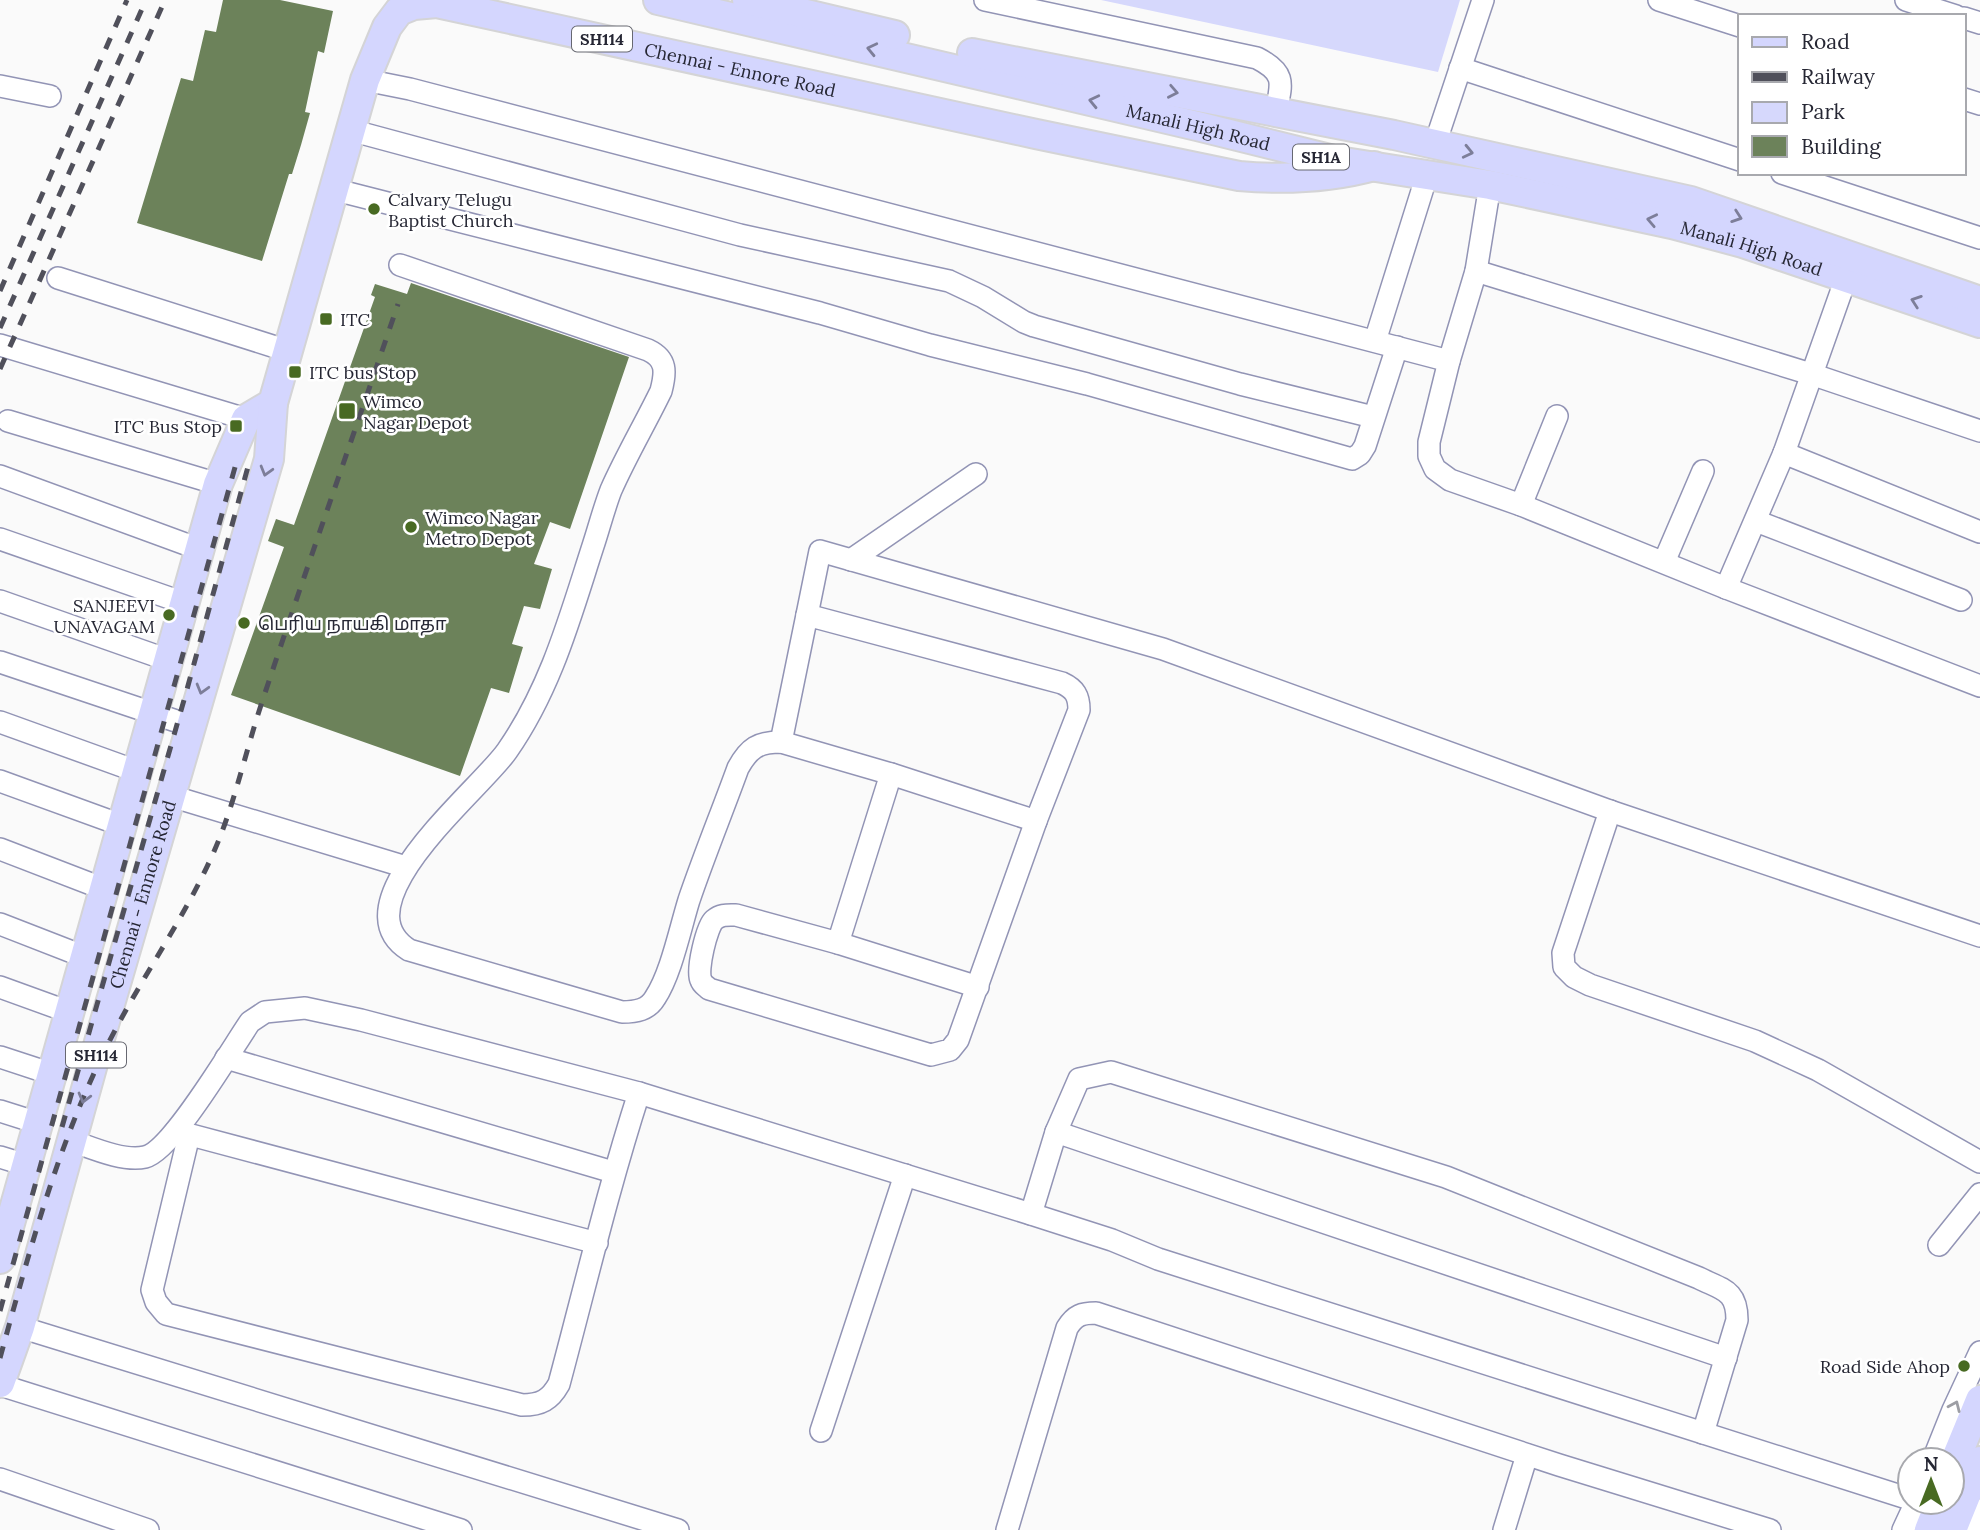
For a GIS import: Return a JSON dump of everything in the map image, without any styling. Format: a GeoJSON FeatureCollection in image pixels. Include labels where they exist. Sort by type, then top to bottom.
{"type":"FeatureCollection","features":[{"type":"Feature","properties":{"kind":"main road","name":"Manali High Road"},"geometry":{"type":"LineString","coordinates":[[658,0],[1285,146],[1338,161],[1490,186],[1672,224],[1743,243],[1980,323]]}},
{"type":"Feature","properties":{"kind":"main road","name":"Manali High Road"},"geometry":{"type":"LineString","coordinates":[[747,0],[999,59],[1383,132],[1691,201],[1980,301]]}},
{"type":"Feature","properties":{"kind":"main road","name":"Chennai - Ennore Road"},"geometry":{"type":"LineString","coordinates":[[0,1384],[20,1327],[269,459],[273,403],[336,190],[350,130],[365,80],[387,27],[398,12],[414,5],[437,3],[1239,176],[1272,179],[1343,174],[1377,166]]}},
{"type":"Feature","properties":{"kind":"main road"},"geometry":{"type":"LineString","coordinates":[[1282,112],[1285,146]]}},
{"type":"Feature","properties":{"kind":"main road"},"geometry":{"type":"LineString","coordinates":[[1186,165],[1197,126]]}},
{"type":"Feature","properties":{"kind":"main road"},"geometry":{"type":"LineString","coordinates":[[1377,166],[1383,132]]}},
{"type":"Feature","properties":{"kind":"main road"},"geometry":{"type":"LineString","coordinates":[[1239,176],[1248,139]]}},
{"type":"Feature","properties":{"kind":"main road"},"geometry":{"type":"LineString","coordinates":[[246,419],[273,403]]}},
{"type":"Feature","properties":{"kind":"main road","name":"SH114"},"geometry":{"type":"LineString","coordinates":[[0,1258],[13,1161],[38,1123],[218,484],[246,419]]}},
{"type":"Feature","properties":{"kind":"main road"},"geometry":{"type":"LineString","coordinates":[[1961,1446],[1980,1400]]}},
{"type":"Feature","properties":{"kind":"main road"},"geometry":{"type":"LineString","coordinates":[[1952,1530],[1980,1461]]}},
{"type":"Feature","properties":{"kind":"street"},"geometry":{"type":"LineString","coordinates":[[985,0],[1257,58],[1276,70],[1280,79],[1282,112]]}},
{"type":"Feature","properties":{"kind":"street"},"geometry":{"type":"LineString","coordinates":[[1435,144],[1483,0]]}},
{"type":"Feature","properties":{"kind":"street"},"geometry":{"type":"LineString","coordinates":[[1659,0],[1738,25]]}},
{"type":"Feature","properties":{"kind":"street"},"geometry":{"type":"LineString","coordinates":[[1906,0],[1943,8]]}},
{"type":"Feature","properties":{"kind":"street"},"geometry":{"type":"LineString","coordinates":[[1460,68],[1738,159]]}},
{"type":"Feature","properties":{"kind":"street"},"geometry":{"type":"LineString","coordinates":[[365,80],[410,89],[1449,361]]}},
{"type":"Feature","properties":{"kind":"street"},"geometry":{"type":"LineString","coordinates":[[0,86],[50,96]]}},
{"type":"Feature","properties":{"kind":"street"},"geometry":{"type":"LineString","coordinates":[[350,130],[740,236],[948,281],[964,287],[1034,326],[1240,384],[1373,417]]}},
{"type":"Feature","properties":{"kind":"street"},"geometry":{"type":"LineString","coordinates":[[1374,341],[1427,175]]}},
{"type":"Feature","properties":{"kind":"street"},"geometry":{"type":"LineString","coordinates":[[1788,175],[1980,238]]}},
{"type":"Feature","properties":{"kind":"street"},"geometry":{"type":"LineString","coordinates":[[1490,186],[1476,271],[1449,361],[1429,442],[1429,456],[1435,469],[1450,480],[1521,505],[1980,686]]}},
{"type":"Feature","properties":{"kind":"street"},"geometry":{"type":"LineString","coordinates":[[336,190],[820,313],[930,345],[1087,383],[1352,459],[1360,454],[1365,446],[1397,347]]}},
{"type":"Feature","properties":{"kind":"street"},"geometry":{"type":"LineString","coordinates":[[400,265],[649,350],[657,354],[664,363],[665,375],[661,391],[611,491],[558,654],[533,708],[506,753],[406,867],[396,883],[388,918],[397,943],[409,950],[622,1012],[637,1012],[649,1006],[663,982],[696,880],[742,761],[754,745],[766,742],[781,742],[891,774],[1036,821]]}},
{"type":"Feature","properties":{"kind":"street"},"geometry":{"type":"LineString","coordinates":[[1476,271],[1814,375],[1980,431]]}},
{"type":"Feature","properties":{"kind":"street"},"geometry":{"type":"LineString","coordinates":[[58,278],[288,351]]}},
{"type":"Feature","properties":{"kind":"street"},"geometry":{"type":"LineString","coordinates":[[1726,588],[1784,453],[1814,375],[1846,278]]}},
{"type":"Feature","properties":{"kind":"street"},"geometry":{"type":"LineString","coordinates":[[0,345],[246,419]]}},
{"type":"Feature","properties":{"kind":"street"},"geometry":{"type":"LineString","coordinates":[[1521,505],[1557,416]]}},
{"type":"Feature","properties":{"kind":"street"},"geometry":{"type":"LineString","coordinates":[[8,421],[218,484]]}},
{"type":"Feature","properties":{"kind":"street"},"geometry":{"type":"LineString","coordinates":[[1784,453],[1980,532]]}},
{"type":"Feature","properties":{"kind":"street"},"geometry":{"type":"LineString","coordinates":[[1664,562],[1703,471]]}},
{"type":"Feature","properties":{"kind":"street"},"geometry":{"type":"LineString","coordinates":[[851,560],[976,474]]}},
{"type":"Feature","properties":{"kind":"street"},"geometry":{"type":"LineString","coordinates":[[0,476],[199,549]]}},
{"type":"Feature","properties":{"kind":"street"},"geometry":{"type":"LineString","coordinates":[[1756,521],[1961,600]]}},
{"type":"Feature","properties":{"kind":"street"},"geometry":{"type":"LineString","coordinates":[[0,539],[184,603]]}},
{"type":"Feature","properties":{"kind":"street"},"geometry":{"type":"LineString","coordinates":[[781,742],[820,551],[1163,649],[1610,811],[1980,936]]}},
{"type":"Feature","properties":{"kind":"street"},"geometry":{"type":"LineString","coordinates":[[0,601],[168,660]]}},
{"type":"Feature","properties":{"kind":"street"},"geometry":{"type":"LineString","coordinates":[[807,615],[1071,687],[1077,694],[1079,710],[1036,821],[978,988],[958,1040],[950,1051],[931,1055],[709,989],[700,980],[699,969],[710,925],[723,915],[736,915],[838,943],[978,988]]}},
{"type":"Feature","properties":{"kind":"street"},"geometry":{"type":"LineString","coordinates":[[0,663],[191,726]]}},
{"type":"Feature","properties":{"kind":"street"},"geometry":{"type":"LineString","coordinates":[[0,722],[136,771]]}},
{"type":"Feature","properties":{"kind":"street"},"geometry":{"type":"LineString","coordinates":[[838,943],[891,774]]}},
{"type":"Feature","properties":{"kind":"street"},"geometry":{"type":"LineString","coordinates":[[0,781],[121,825]]}},
{"type":"Feature","properties":{"kind":"street"},"geometry":{"type":"LineString","coordinates":[[171,796],[406,867]]}},
{"type":"Feature","properties":{"kind":"street"},"geometry":{"type":"LineString","coordinates":[[1610,811],[1563,953],[1564,967],[1574,977],[1590,985],[1755,1041],[1818,1070],[1980,1162]]}},
{"type":"Feature","properties":{"kind":"street"},"geometry":{"type":"LineString","coordinates":[[0,849],[104,889]]}},
{"type":"Feature","properties":{"kind":"street"},"geometry":{"type":"LineString","coordinates":[[0,924],[85,957]]}},
{"type":"Feature","properties":{"kind":"street"},"geometry":{"type":"LineString","coordinates":[[0,987],[69,1012]]}},
{"type":"Feature","properties":{"kind":"street"},"geometry":{"type":"LineString","coordinates":[[639,1093],[613,1172],[559,1384],[552,1397],[536,1405],[522,1405],[166,1314],[156,1302],[152,1290],[182,1133],[250,1022],[265,1012],[305,1007],[639,1093],[1031,1214],[1112,1240],[1158,1259],[1896,1495]]}},
{"type":"Feature","properties":{"kind":"street"},"geometry":{"type":"LineString","coordinates":[[0,1057],[52,1074]]}},
{"type":"Feature","properties":{"kind":"street"},"geometry":{"type":"LineString","coordinates":[[226,1058],[613,1172]]}},
{"type":"Feature","properties":{"kind":"street"},"geometry":{"type":"LineString","coordinates":[[1031,1214],[1056,1132],[1079,1079],[1111,1072],[1446,1177],[1699,1278],[1729,1294],[1737,1304],[1737,1321],[1703,1433]]}},
{"type":"Feature","properties":{"kind":"street"},"geometry":{"type":"LineString","coordinates":[[0,1111],[38,1123]]}},
{"type":"Feature","properties":{"kind":"street"},"geometry":{"type":"LineString","coordinates":[[1056,1132],[1726,1358]]}},
{"type":"Feature","properties":{"kind":"street"},"geometry":{"type":"LineString","coordinates":[[72,1141],[114,1155],[145,1157],[182,1133]]}},
{"type":"Feature","properties":{"kind":"street"},"geometry":{"type":"LineString","coordinates":[[182,1133],[597,1243]]}},
{"type":"Feature","properties":{"kind":"street"},"geometry":{"type":"LineString","coordinates":[[821,1431],[905,1175]]}},
{"type":"Feature","properties":{"kind":"street"},"geometry":{"type":"LineString","coordinates":[[1940,1245],[1980,1194]]}},
{"type":"Feature","properties":{"kind":"street"},"geometry":{"type":"LineString","coordinates":[[1007,1530],[1067,1328],[1073,1319],[1082,1313],[1096,1312],[1527,1455],[1770,1530]]}},
{"type":"Feature","properties":{"kind":"street"},"geometry":{"type":"LineString","coordinates":[[20,1327],[678,1530]]}},
{"type":"Feature","properties":{"kind":"street"},"geometry":{"type":"LineString","coordinates":[[1939,1446],[1980,1352]]}},
{"type":"Feature","properties":{"kind":"street"},"geometry":{"type":"LineString","coordinates":[[0,1384],[461,1530]]}},
{"type":"Feature","properties":{"kind":"street"},"geometry":{"type":"LineString","coordinates":[[1504,1530],[1527,1455]]}},
{"type":"Feature","properties":{"kind":"street"},"geometry":{"type":"LineString","coordinates":[[0,1479],[148,1530]]}},
{"type":"Feature","properties":{"kind":"street"},"geometry":{"type":"LineString","coordinates":[[1971,1530],[1980,1510]]}},
{"type":"Feature","properties":{"kind":"green space"},"geometry":{"type":"Polygon","coordinates":[[[1101,0],[1460,0],[1438,72],[1101,0]]]}},
{"type":"Feature","properties":{"kind":"building"},"geometry":{"type":"Polygon","coordinates":[[[223,0],[280,0],[333,11],[324,53],[318,51],[305,112],[310,113],[301,145],[292,174],[289,174],[262,261],[137,223],[181,78],[193,81],[205,30],[216,32],[223,0]]]}},
{"type":"Feature","properties":{"kind":"building","name":"Wimco Nagar Metro Depot"},"geometry":{"type":"Polygon","coordinates":[[[411,283],[629,357],[570,529],[550,522],[534,564],[552,569],[540,609],[524,606],[512,644],[523,647],[509,693],[491,688],[460,776],[231,695],[284,547],[268,541],[276,519],[294,525],[375,297],[371,295],[375,284],[407,294],[411,283]]]}},
{"type":"Feature","properties":{"kind":"railway"},"geometry":{"type":"LineString","coordinates":[[0,291],[127,0]]}},
{"type":"Feature","properties":{"kind":"railway"},"geometry":{"type":"LineString","coordinates":[[0,328],[146,0]]}},
{"type":"Feature","properties":{"kind":"railway"},"geometry":{"type":"LineString","coordinates":[[0,369],[165,0]]}},
{"type":"Feature","properties":{"kind":"railway"},"geometry":{"type":"LineString","coordinates":[[0,1358],[47,1197],[91,1080],[123,1016],[195,890],[220,837],[279,652],[398,304]]}},
{"type":"Feature","properties":{"kind":"railway"},"geometry":{"type":"LineString","coordinates":[[0,1311],[237,460]]}},
{"type":"Feature","properties":{"kind":"railway"},"geometry":{"type":"LineString","coordinates":[[62,1127],[249,463]]}},
{"type":"Feature","properties":{"kind":"place","name":"Calvary Telugu Baptist Church"},"geometry":{"type":"Point","coordinates":[374,209]}},
{"type":"Feature","properties":{"kind":"place","name":"ITC"},"geometry":{"type":"Point","coordinates":[326,319]}},
{"type":"Feature","properties":{"kind":"place","name":"ITC bus Stop"},"geometry":{"type":"Point","coordinates":[295,372]}},
{"type":"Feature","properties":{"kind":"place","name":"Wimco Nagar Depot"},"geometry":{"type":"Point","coordinates":[347,411]}},
{"type":"Feature","properties":{"kind":"place","name":"ITC Bus Stop"},"geometry":{"type":"Point","coordinates":[236,426]}},
{"type":"Feature","properties":{"kind":"place","name":"Wimco Nagar Metro Depot"},"geometry":{"type":"Point","coordinates":[411,527]}},
{"type":"Feature","properties":{"kind":"place","name":"SANJEEVI UNAVAGAM"},"geometry":{"type":"Point","coordinates":[169,615]}},
{"type":"Feature","properties":{"kind":"place","name":"பெரிய நாயகி மாதா"},"geometry":{"type":"Point","coordinates":[244,623]}},
{"type":"Feature","properties":{"kind":"place","name":"Road Side Ahop"},"geometry":{"type":"Point","coordinates":[1964,1366]}}]}
